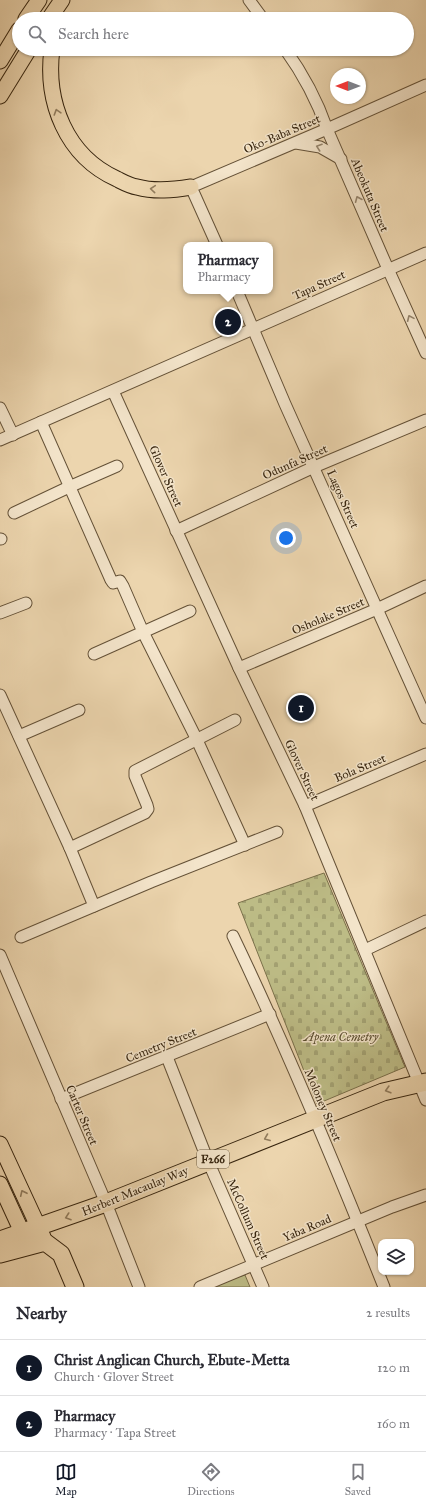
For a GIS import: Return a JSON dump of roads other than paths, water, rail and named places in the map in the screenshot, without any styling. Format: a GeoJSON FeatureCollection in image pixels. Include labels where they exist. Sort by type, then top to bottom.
{"type":"FeatureCollection","features":[{"type":"Feature","properties":{"kind":"highway","name":"Herbert Macaulay Way"},"geometry":{"type":"LineString","coordinates":[[2,1245],[32,1240],[39,1226],[106,1203],[383,1092],[423,1083]]}},
{"type":"Feature","properties":{"kind":"highway"},"geometry":{"type":"LineString","coordinates":[[32,1240],[61,1254],[75,1287]]}},
{"type":"Feature","properties":{"kind":"main road"},"geometry":{"type":"LineString","coordinates":[[31,12],[39,0]]}},
{"type":"Feature","properties":{"kind":"main road"},"geometry":{"type":"LineString","coordinates":[[53,12],[62,0]]}},
{"type":"Feature","properties":{"kind":"main road"},"geometry":{"type":"LineString","coordinates":[[65,12],[71,0]]}},
{"type":"Feature","properties":{"kind":"main road"},"geometry":{"type":"LineString","coordinates":[[0,61],[12,41]]}},
{"type":"Feature","properties":{"kind":"main road"},"geometry":{"type":"LineString","coordinates":[[0,96],[25,56]]}},
{"type":"Feature","properties":{"kind":"main road"},"geometry":{"type":"LineString","coordinates":[[52,56],[50,77],[56,109],[65,131],[76,148],[106,174],[136,187],[166,190],[191,187]]}},
{"type":"Feature","properties":{"kind":"main road"},"geometry":{"type":"LineString","coordinates":[[0,1144],[39,1226]]}},
{"type":"Feature","properties":{"kind":"main road"},"geometry":{"type":"LineString","coordinates":[[0,1184],[32,1240]]}},
{"type":"Feature","properties":{"kind":"street"},"geometry":{"type":"LineString","coordinates":[[249,0],[258,12]]}},
{"type":"Feature","properties":{"kind":"street","name":"Abeokuta Street"},"geometry":{"type":"LineString","coordinates":[[289,56],[320,108],[388,269],[426,354]]}},
{"type":"Feature","properties":{"kind":"street","name":"Oko-Baba Street"},"geometry":{"type":"LineString","coordinates":[[191,187],[328,129],[426,85]]}},
{"type":"Feature","properties":{"kind":"street"},"geometry":{"type":"LineString","coordinates":[[294,143],[320,147],[342,160]]}},
{"type":"Feature","properties":{"kind":"street"},"geometry":{"type":"LineString","coordinates":[[191,187],[216,242]]}},
{"type":"Feature","properties":{"kind":"street","name":"Tapa Street"},"geometry":{"type":"LineString","coordinates":[[0,440],[426,253]]}},
{"type":"Feature","properties":{"kind":"street","name":"Lagos Street"},"geometry":{"type":"LineString","coordinates":[[238,294],[285,404],[426,718]]}},
{"type":"Feature","properties":{"kind":"street","name":"Glover Street"},"geometry":{"type":"LineString","coordinates":[[113,391],[176,531],[305,806],[365,950],[423,1083],[426,1100]]}},
{"type":"Feature","properties":{"kind":"street"},"geometry":{"type":"LineString","coordinates":[[0,408],[13,435]]}},
{"type":"Feature","properties":{"kind":"street","name":"Odunfa Street"},"geometry":{"type":"LineString","coordinates":[[176,531],[314,467],[426,420]]}},
{"type":"Feature","properties":{"kind":"street"},"geometry":{"type":"LineString","coordinates":[[41,422],[111,580],[113,583],[120,581],[143,632],[197,740],[245,845]]}},
{"type":"Feature","properties":{"kind":"street"},"geometry":{"type":"LineString","coordinates":[[14,513],[117,466]]}},
{"type":"Feature","properties":{"kind":"street","name":"Osholake Street"},"geometry":{"type":"LineString","coordinates":[[240,668],[377,609],[426,586]]}},
{"type":"Feature","properties":{"kind":"street"},"geometry":{"type":"LineString","coordinates":[[0,613],[26,603]]}},
{"type":"Feature","properties":{"kind":"street"},"geometry":{"type":"LineString","coordinates":[[94,654],[190,611]]}},
{"type":"Feature","properties":{"kind":"street"},"geometry":{"type":"LineString","coordinates":[[0,695],[4,715],[19,736],[70,848],[94,906]]}},
{"type":"Feature","properties":{"kind":"street"},"geometry":{"type":"LineString","coordinates":[[19,736],[79,710]]}},
{"type":"Feature","properties":{"kind":"street"},"geometry":{"type":"LineString","coordinates":[[70,848],[145,813],[148,809],[135,776],[135,770],[235,720]]}},
{"type":"Feature","properties":{"kind":"street","name":"Bola Street"},"geometry":{"type":"LineString","coordinates":[[305,806],[426,754]]}},
{"type":"Feature","properties":{"kind":"street"},"geometry":{"type":"LineString","coordinates":[[21,937],[151,882],[277,832]]}},
{"type":"Feature","properties":{"kind":"street"},"geometry":{"type":"LineString","coordinates":[[365,950],[426,921]]}},
{"type":"Feature","properties":{"kind":"street","name":"Moloney Street"},"geometry":{"type":"LineString","coordinates":[[233,936],[270,1014],[358,1221],[384,1287]]}},
{"type":"Feature","properties":{"kind":"street","name":"Carter Street"},"geometry":{"type":"LineString","coordinates":[[0,954],[106,1203],[139,1287]]}},
{"type":"Feature","properties":{"kind":"street","name":"Cemetry Street"},"geometry":{"type":"LineString","coordinates":[[61,1099],[270,1014]]}},
{"type":"Feature","properties":{"kind":"street","name":"McCollum Street"},"geometry":{"type":"LineString","coordinates":[[167,1057],[208,1161],[263,1287]]}},
{"type":"Feature","properties":{"kind":"street","name":"Yaba Road"},"geometry":{"type":"LineString","coordinates":[[200,1287],[392,1207],[426,1195]]}},
{"type":"Feature","properties":{"kind":"place","name":"Pharmacy"},"geometry":{"type":"Point","coordinates":[228,322]}},
{"type":"Feature","properties":{"kind":"place","name":"Christ Anglican Church, Ebute-Metta"},"geometry":{"type":"Point","coordinates":[301,708]}},
{"type":"Feature","properties":{"kind":"park label","name":"Apena Cemetry"},"geometry":{"type":"Point","coordinates":[341,1037]}}]}
